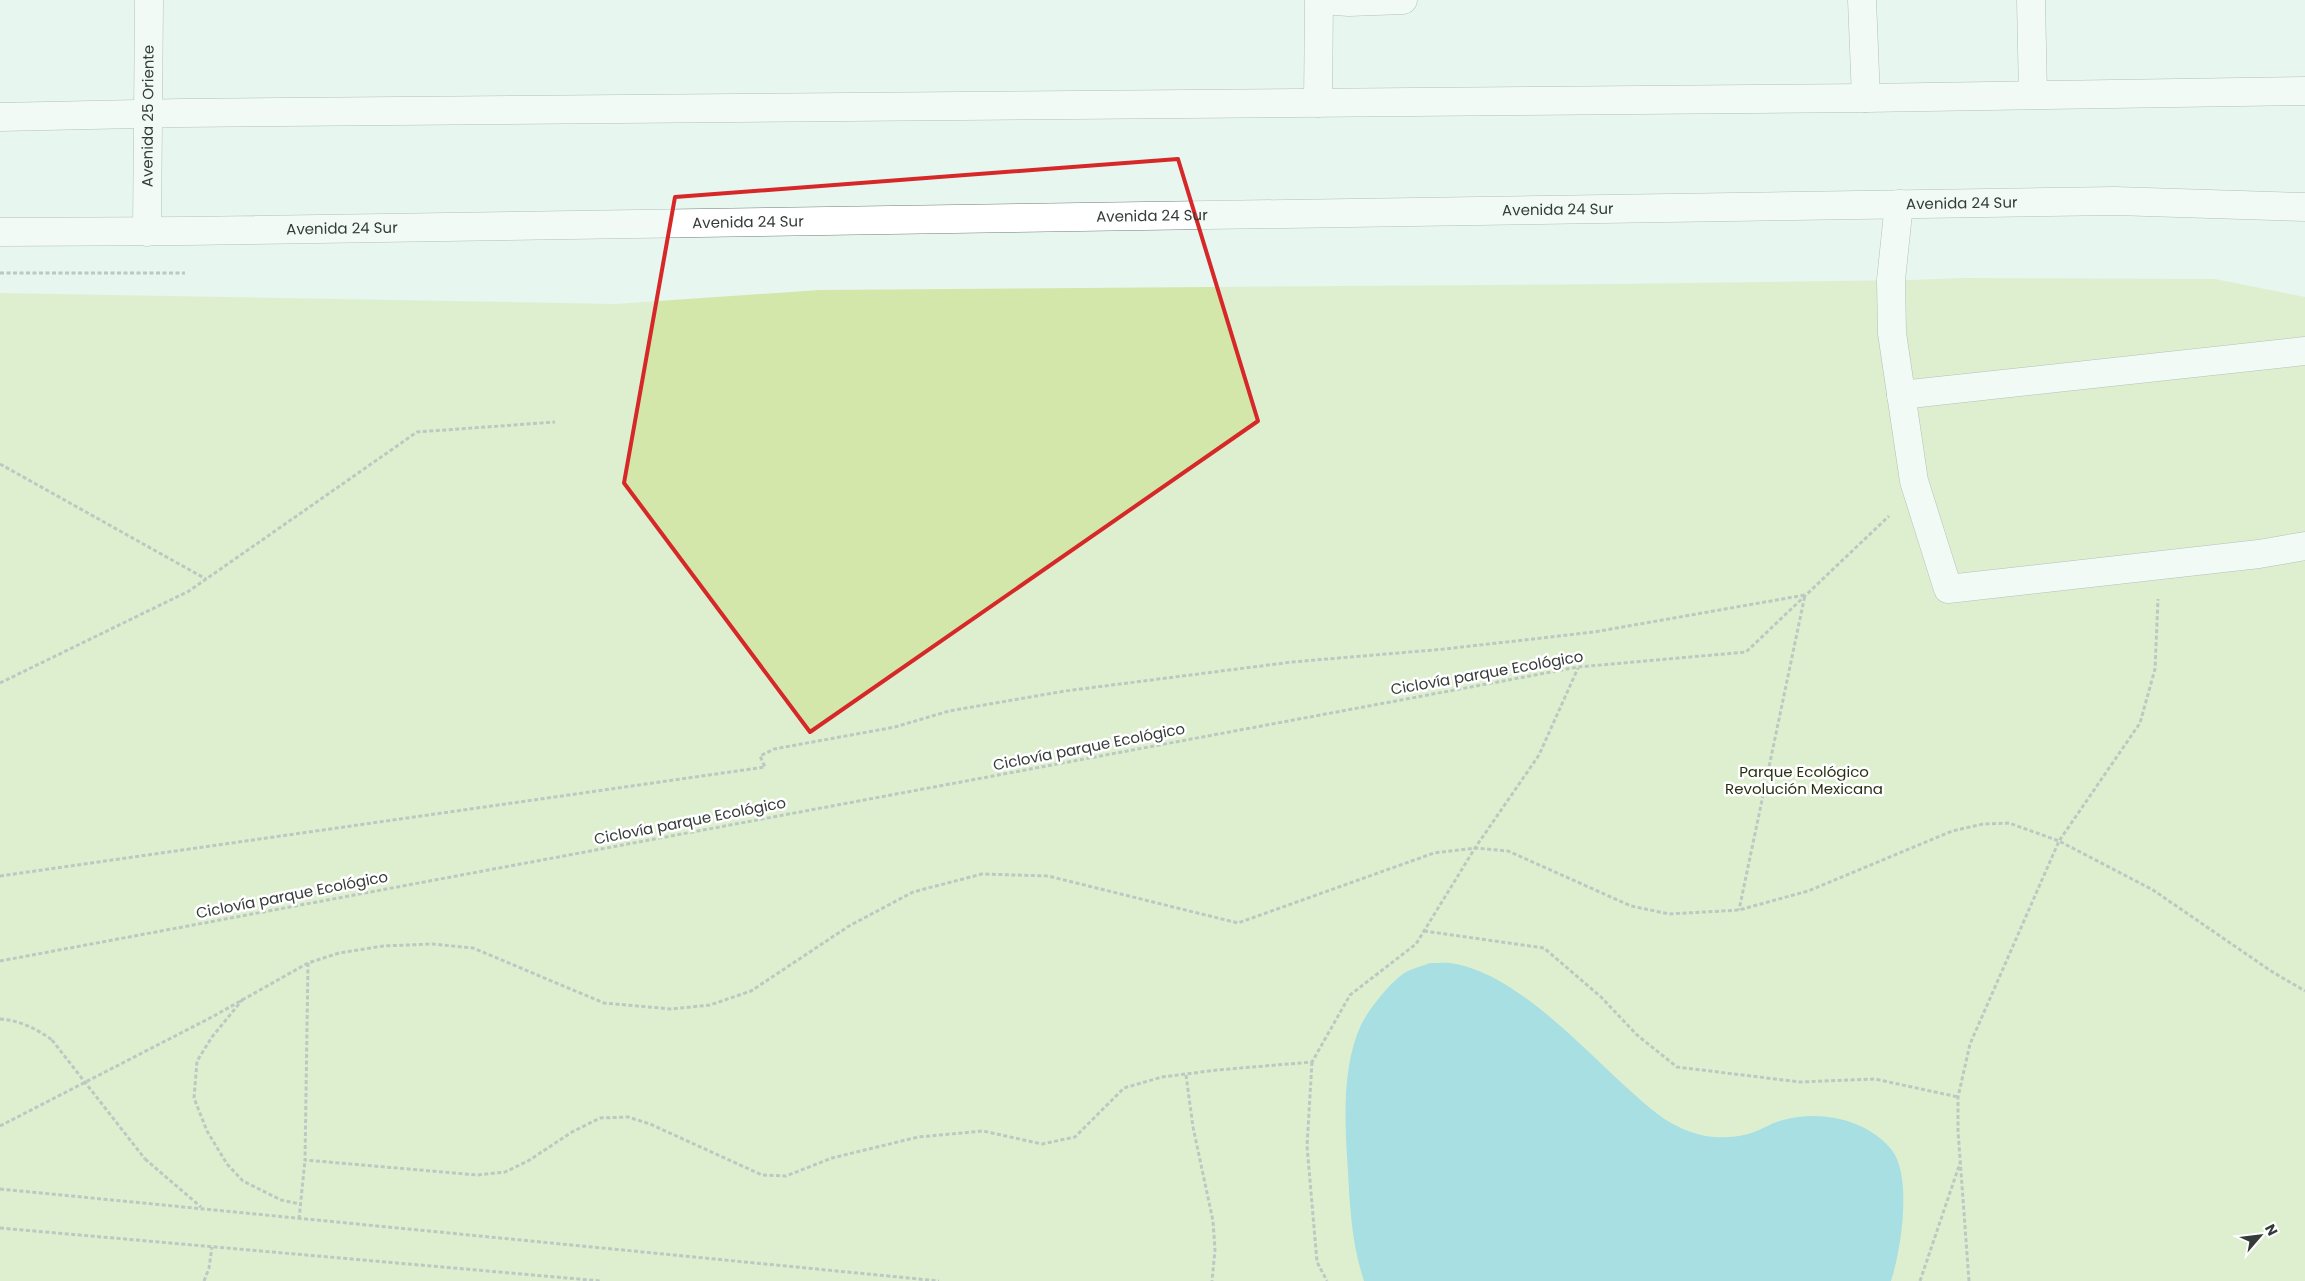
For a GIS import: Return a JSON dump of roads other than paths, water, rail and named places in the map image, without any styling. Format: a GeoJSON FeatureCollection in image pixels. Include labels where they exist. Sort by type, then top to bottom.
{"type":"FeatureCollection","features":[{"type":"Feature","properties":{"kind":"main road","name":"Avenida 25 Oriente"},"geometry":{"type":"LineString","coordinates":[[147,232],[149,0]]}},
{"type":"Feature","properties":{"kind":"main road"},"geometry":{"type":"LineString","coordinates":[[1318,104],[1320,0],[1349,2],[1403,0]]}},
{"type":"Feature","properties":{"kind":"main road"},"geometry":{"type":"LineString","coordinates":[[1862,0],[1866,98]]}},
{"type":"Feature","properties":{"kind":"main road"},"geometry":{"type":"LineString","coordinates":[[2031,0],[2033,94]]}},
{"type":"Feature","properties":{"kind":"main road"},"geometry":{"type":"LineString","coordinates":[[0,117],[1866,98],[2305,91]]}},
{"type":"Feature","properties":{"kind":"main road","name":"Avenida 24 Sur"},"geometry":{"type":"LineString","coordinates":[[0,232],[147,232],[2115,201],[2305,207]]}},
{"type":"Feature","properties":{"kind":"main road"},"geometry":{"type":"LineString","coordinates":[[1899,204],[1891,280],[1892,333],[1914,481],[1948,589],[2258,554],[2305,546]]}},
{"type":"Feature","properties":{"kind":"main road"},"geometry":{"type":"LineString","coordinates":[[1901,395],[2305,351]]}},
{"type":"Feature","properties":{"kind":"water"},"geometry":{"type":"Polygon","coordinates":[[[1430,963],[1453,963],[1479,971],[1502,982],[1546,1014],[1651,1109],[1687,1131],[1704,1136],[1731,1137],[1752,1133],[1783,1120],[1812,1116],[1841,1120],[1869,1130],[1891,1149],[1898,1161],[1902,1176],[1903,1214],[1895,1268],[1891,1281],[1364,1281],[1354,1240],[1349,1186],[1346,1098],[1350,1060],[1361,1025],[1382,995],[1402,975],[1430,963]]]}},
{"type":"Feature","properties":{"kind":"park label","name":"Parque Ecológico Revolución Mexicana"},"geometry":{"type":"Point","coordinates":[1804,780]}}]}
